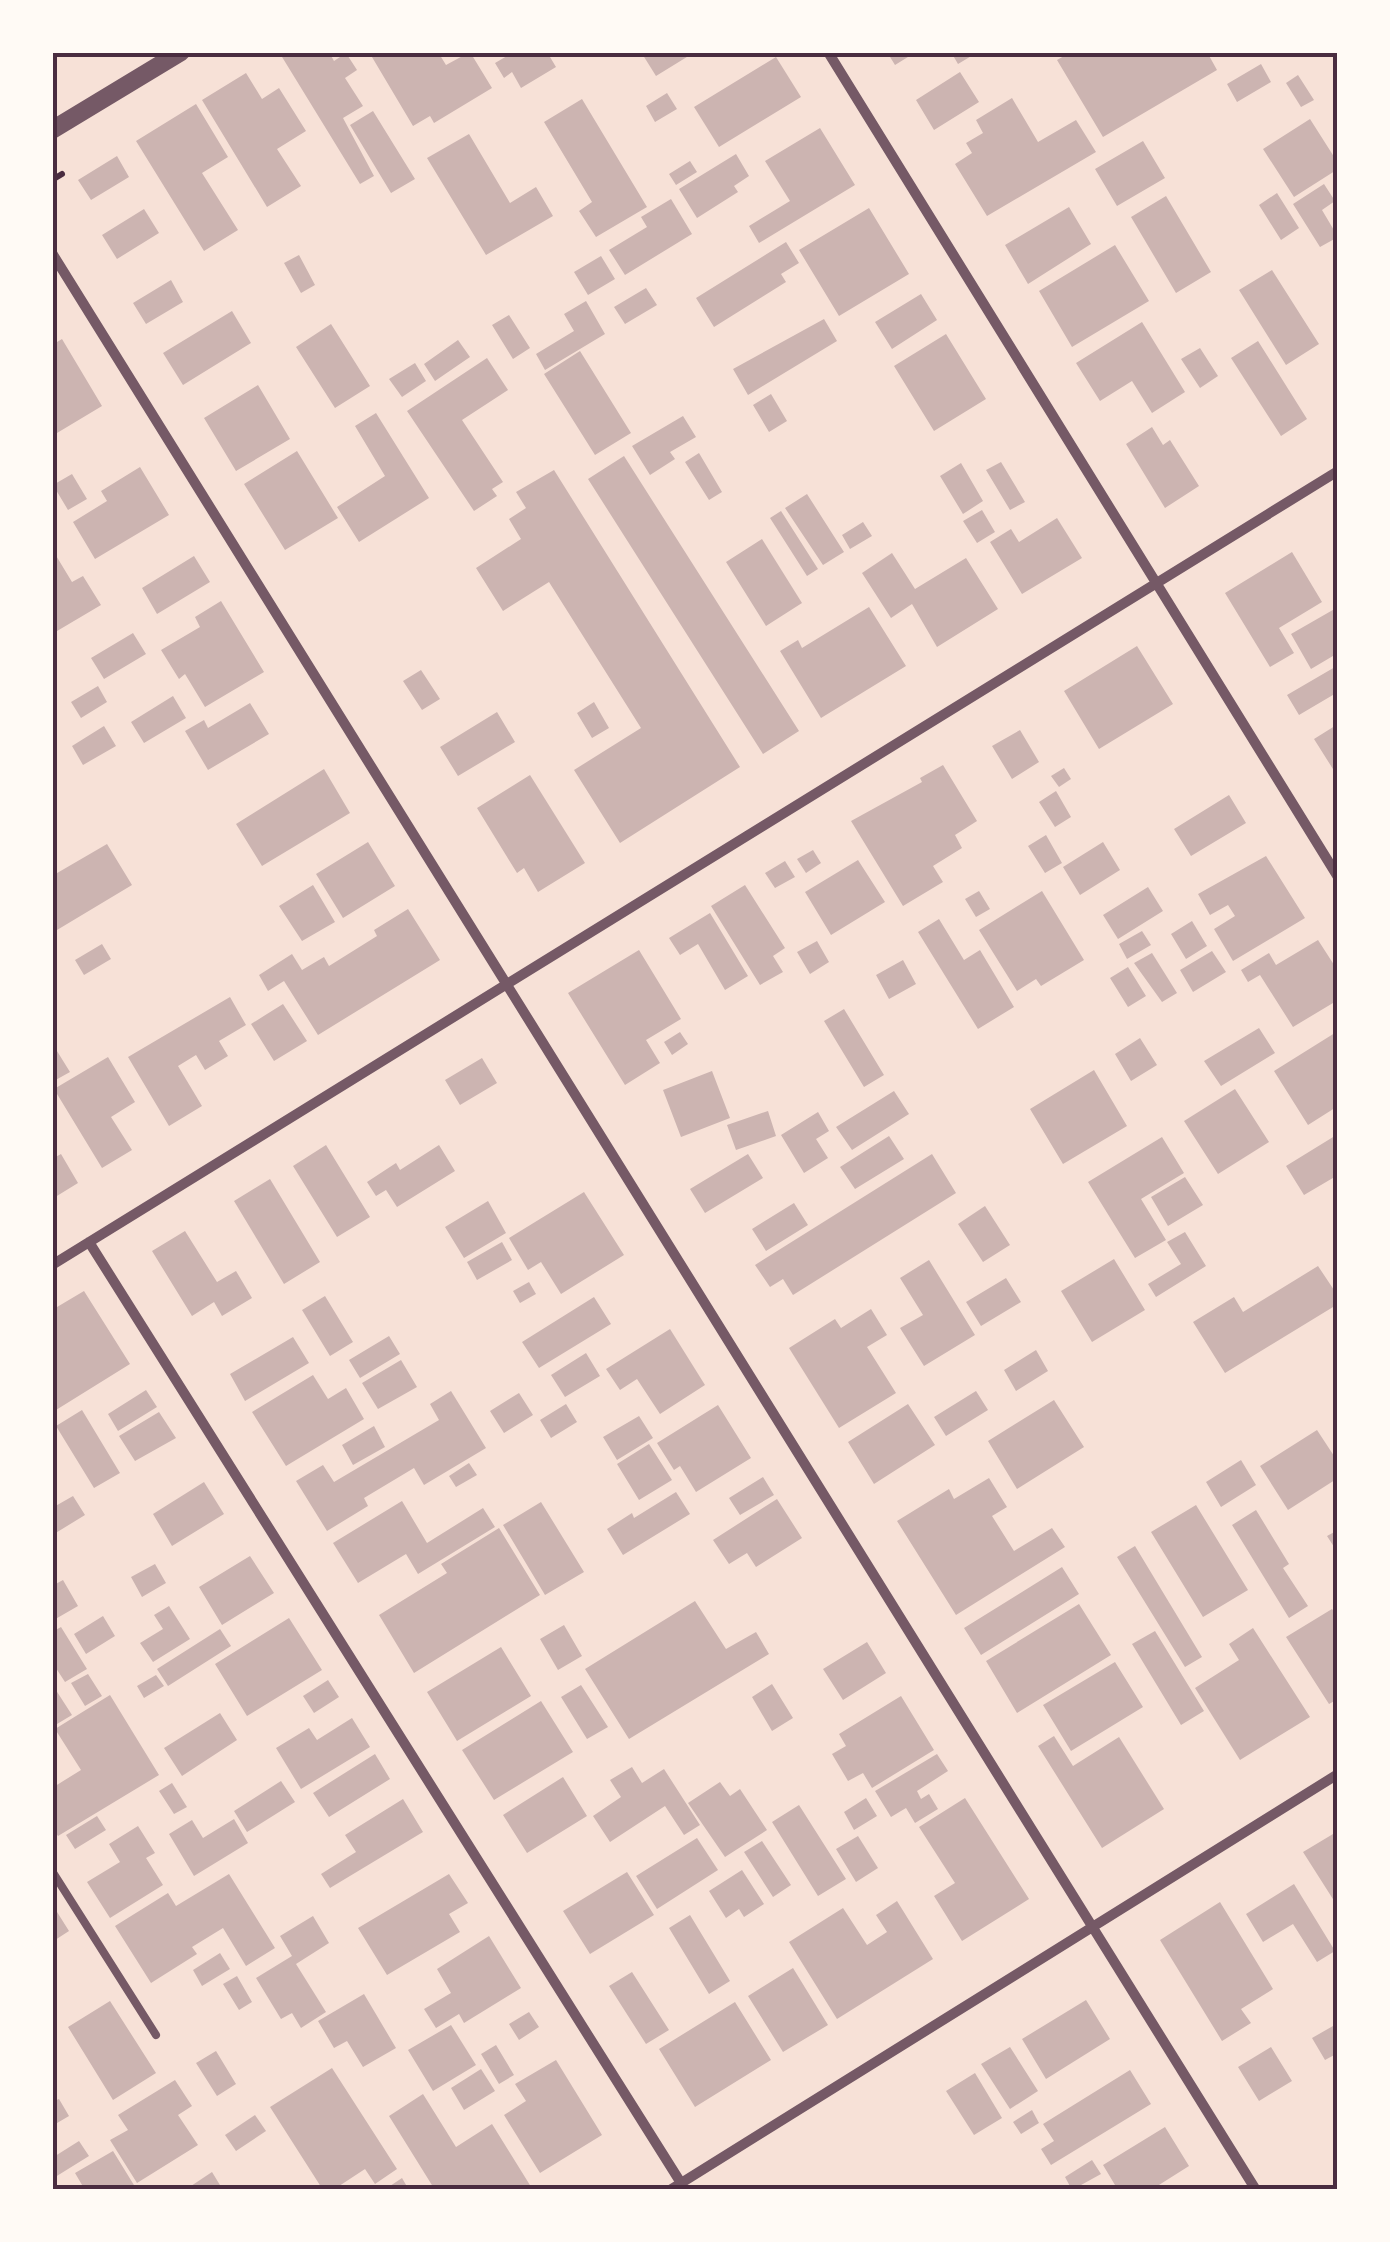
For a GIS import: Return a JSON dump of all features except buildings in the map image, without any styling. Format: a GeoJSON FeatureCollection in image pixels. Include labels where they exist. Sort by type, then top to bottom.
{"type":"FeatureCollection","features":[{"type":"Feature","properties":{"kind":"street"},"geometry":{"type":"LineString","coordinates":[[52,130],[180,52]]}},
{"type":"Feature","properties":{"kind":"street"},"geometry":{"type":"LineString","coordinates":[[828,52],[1338,877]]}},
{"type":"Feature","properties":{"kind":"street"},"geometry":{"type":"LineString","coordinates":[[52,254],[1256,2190]]}},
{"type":"Feature","properties":{"kind":"street"},"geometry":{"type":"LineString","coordinates":[[52,1265],[1338,471]]}},
{"type":"Feature","properties":{"kind":"street"},"geometry":{"type":"LineString","coordinates":[[89,1242],[676,2186],[1338,1774]]}},
{"type":"Feature","properties":{"kind":"lane"},"geometry":{"type":"LineString","coordinates":[[52,1871],[156,2035]]}},
{"type":"Feature","properties":{"kind":"path"},"geometry":{"type":"LineString","coordinates":[[52,180],[62,174]]}}]}
